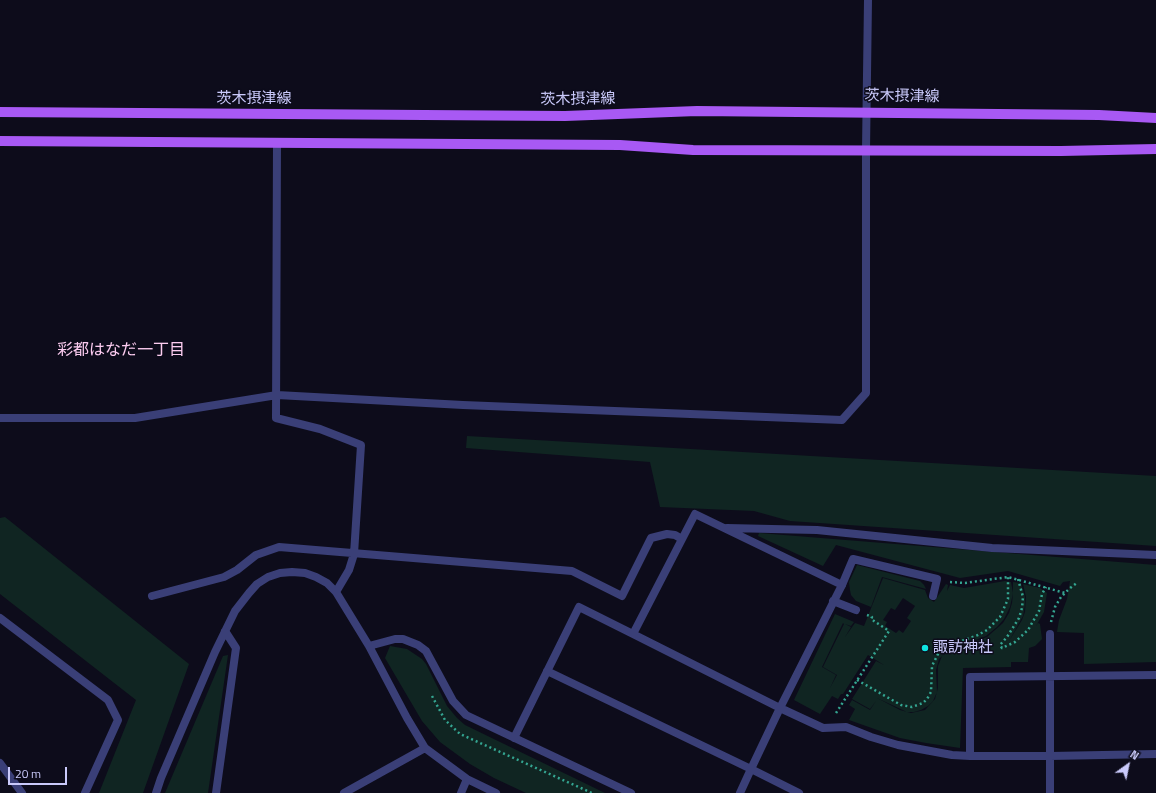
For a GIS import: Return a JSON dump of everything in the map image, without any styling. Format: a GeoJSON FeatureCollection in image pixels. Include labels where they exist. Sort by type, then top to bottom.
{"type":"FeatureCollection","features":[{"type":"Feature","properties":{"kind":"main road","name":"茨木摂津線"},"geometry":{"type":"LineString","coordinates":[[0,112],[565,116],[697,111],[1099,115],[1156,118]]}},
{"type":"Feature","properties":{"kind":"main road"},"geometry":{"type":"LineString","coordinates":[[0,141],[277,142],[620,146],[693,150],[1061,151],[1156,149]]}},
{"type":"Feature","properties":{"kind":"street"},"geometry":{"type":"LineString","coordinates":[[0,418],[135,418],[277,395],[842,420],[866,393],[866,150],[868,0]]}},
{"type":"Feature","properties":{"kind":"street"},"geometry":{"type":"LineString","coordinates":[[277,142],[276,418],[320,429],[362,445],[354,554],[349,570],[336,592]]}},
{"type":"Feature","properties":{"kind":"street"},"geometry":{"type":"LineString","coordinates":[[633,634],[695,514],[842,585]]}},
{"type":"Feature","properties":{"kind":"street"},"geometry":{"type":"LineString","coordinates":[[724,528],[817,530],[992,548],[1156,555]]}},
{"type":"Feature","properties":{"kind":"street"},"geometry":{"type":"LineString","coordinates":[[152,596],[224,577],[237,570],[256,555],[279,547],[572,571],[622,596],[651,538],[667,534],[682,539]]}},
{"type":"Feature","properties":{"kind":"street"},"geometry":{"type":"LineString","coordinates":[[740,793],[780,708],[842,585],[853,559],[937,579],[933,596]]}},
{"type":"Feature","properties":{"kind":"street"},"geometry":{"type":"LineString","coordinates":[[156,793],[161,778],[235,611],[248,593],[257,584],[268,577],[280,573],[292,572],[305,573],[316,577],[327,583],[336,592],[369,646],[407,718],[425,748],[467,779],[496,793]]}},
{"type":"Feature","properties":{"kind":"street"},"geometry":{"type":"LineString","coordinates":[[833,601],[856,610]]}},
{"type":"Feature","properties":{"kind":"street"},"geometry":{"type":"LineString","coordinates":[[514,738],[579,607],[823,728],[846,727],[871,737],[898,745],[934,752],[970,756],[1156,754]]}},
{"type":"Feature","properties":{"kind":"street"},"geometry":{"type":"LineString","coordinates":[[0,618],[108,700],[118,720],[85,793]]}},
{"type":"Feature","properties":{"kind":"street"},"geometry":{"type":"LineString","coordinates":[[216,793],[236,648],[225,631]]}},
{"type":"Feature","properties":{"kind":"street"},"geometry":{"type":"LineString","coordinates":[[1050,634],[1050,793]]}},
{"type":"Feature","properties":{"kind":"street"},"geometry":{"type":"LineString","coordinates":[[369,646],[394,639],[403,639],[418,645],[429,655],[453,701],[461,711],[471,719],[630,793]]}},
{"type":"Feature","properties":{"kind":"street"},"geometry":{"type":"LineString","coordinates":[[547,671],[799,793]]}},
{"type":"Feature","properties":{"kind":"street"},"geometry":{"type":"LineString","coordinates":[[970,756],[970,677],[1156,675]]}},
{"type":"Feature","properties":{"kind":"street"},"geometry":{"type":"LineString","coordinates":[[344,793],[425,748]]}},
{"type":"Feature","properties":{"kind":"street"},"geometry":{"type":"LineString","coordinates":[[0,763],[22,793]]}},
{"type":"Feature","properties":{"kind":"street"},"geometry":{"type":"LineString","coordinates":[[461,793],[467,779]]}},
{"type":"Feature","properties":{"kind":"path"},"geometry":{"type":"LineString","coordinates":[[858,680],[901,705],[912,707],[923,703],[931,692],[932,666],[939,652],[945,646],[984,632],[1000,617],[1008,599],[1008,577]]}},
{"type":"Feature","properties":{"kind":"path"},"geometry":{"type":"LineString","coordinates":[[950,582],[965,583],[1008,577],[1065,593]]}},
{"type":"Feature","properties":{"kind":"path"},"geometry":{"type":"LineString","coordinates":[[1018,579],[1022,597],[1022,608],[1019,618],[1007,637],[1000,644],[1002,648],[1015,642],[1028,630],[1039,611],[1042,594],[1046,587]]}},
{"type":"Feature","properties":{"kind":"path"},"geometry":{"type":"LineString","coordinates":[[1050,634],[1050,623],[1053,612],[1065,593],[1078,582]]}},
{"type":"Feature","properties":{"kind":"path"},"geometry":{"type":"LineString","coordinates":[[843,702],[889,631],[870,619],[872,617],[868,615]]}},
{"type":"Feature","properties":{"kind":"path"},"geometry":{"type":"LineString","coordinates":[[439,711],[448,724],[465,736],[592,793]]}},
{"type":"Feature","properties":{"kind":"green space"},"geometry":{"type":"Polygon","coordinates":[[[467,436],[1156,476],[1156,546],[790,521],[754,511],[660,507],[650,462],[466,448],[467,436]]]}},
{"type":"Feature","properties":{"kind":"green space"},"geometry":{"type":"Polygon","coordinates":[[[5,517],[189,664],[143,793],[99,793],[136,700],[0,594],[0,518],[5,517]]]}},
{"type":"Feature","properties":{"kind":"green space"},"geometry":{"type":"Polygon","coordinates":[[[759,533],[1156,565],[1156,662],[1084,664],[1084,633],[1057,632],[1059,620],[1067,599],[1070,581],[1063,582],[1060,586],[1008,571],[960,578],[836,545],[823,566],[758,536],[759,533]]]}},
{"type":"Feature","properties":{"kind":"green space"},"geometry":{"type":"Polygon","coordinates":[[[857,565],[920,581],[926,589],[882,577],[871,607],[856,601],[851,595],[849,582],[857,565]]]}},
{"type":"Feature","properties":{"kind":"green space","name":"諏訪神社"},"geometry":{"type":"Polygon","coordinates":[[[883,578],[925,590],[928,598],[934,602],[946,584],[948,585],[947,591],[950,585],[964,588],[1005,581],[1011,582],[1013,593],[1013,582],[1021,583],[1025,597],[1023,616],[1009,641],[1022,620],[1025,612],[1026,597],[1023,584],[1040,588],[1047,593],[1044,612],[1036,626],[1038,623],[1040,624],[1042,639],[1035,646],[1029,648],[1028,662],[1011,662],[1011,667],[963,668],[960,748],[900,738],[849,720],[855,709],[849,705],[852,700],[870,710],[876,701],[870,709],[852,699],[876,661],[884,665],[868,655],[843,694],[841,694],[838,699],[832,696],[820,714],[794,700],[835,614],[854,622],[851,626],[845,624],[851,627],[845,637],[855,623],[864,626],[883,578]],[[1013,593],[1010,607],[1004,619],[986,636],[947,651],[942,656],[951,650],[987,637],[1003,623],[1009,613],[1013,593]],[[903,598],[895,610],[891,608],[883,620],[887,622],[885,626],[896,633],[899,630],[903,633],[911,621],[907,618],[915,606],[903,598]],[[843,623],[822,667],[836,675],[830,688],[837,675],[823,667],[844,624],[843,623]],[[942,656],[939,659],[936,670],[937,692],[938,688],[938,666],[942,656]],[[937,693],[933,701],[928,706],[914,712],[907,712],[911,713],[925,710],[935,699],[937,693]],[[877,698],[900,710],[907,712],[877,698]]]}},
{"type":"Feature","properties":{"kind":"green space"},"geometry":{"type":"Polygon","coordinates":[[[390,646],[407,649],[422,659],[447,706],[465,725],[605,793],[526,793],[494,778],[470,764],[440,742],[422,721],[385,658],[390,646]]]}},
{"type":"Feature","properties":{"kind":"green space"},"geometry":{"type":"Polygon","coordinates":[[[228,655],[208,793],[165,793],[223,656],[228,655]]]}},
{"type":"Feature","properties":{"kind":"place","name":"諏訪神社"},"geometry":{"type":"Point","coordinates":[925,648]}},
{"type":"Feature","properties":{"kind":"district","name":"彩都はなだ一丁目"},"geometry":{"type":"Point","coordinates":[121,351]}}]}
